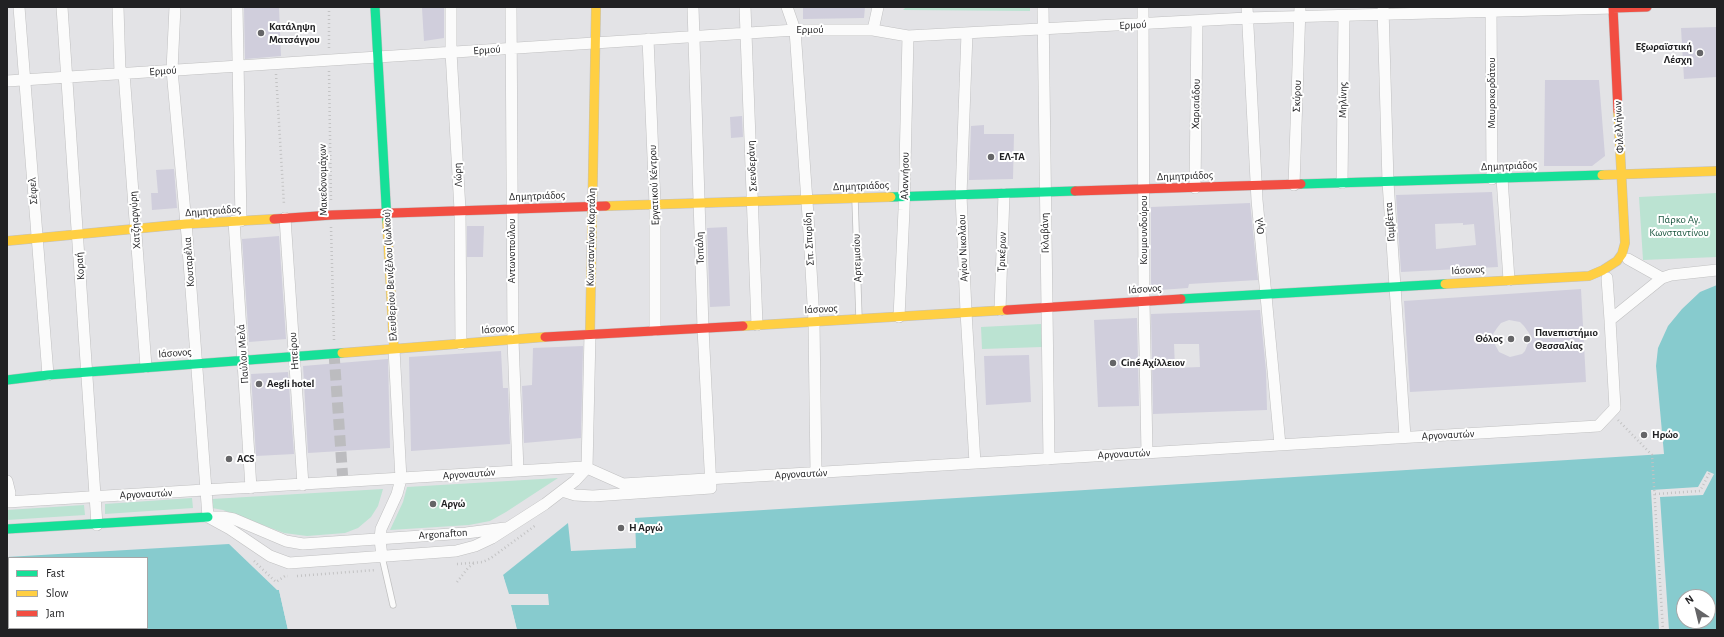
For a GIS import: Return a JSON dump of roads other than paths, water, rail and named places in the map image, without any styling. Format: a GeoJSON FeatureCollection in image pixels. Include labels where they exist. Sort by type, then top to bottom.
{"type":"FeatureCollection","features":[{"type":"Feature","properties":{"kind":"main road","name":"Ελευθερίου Βενιζέλου (Ιωλκού)"},"geometry":{"type":"LineString","coordinates":[[375,7],[394,349]]}},
{"type":"Feature","properties":{"kind":"main road","name":"Κωνσταντίνου Καρτάλη"},"geometry":{"type":"LineString","coordinates":[[590,334],[596,7]]}},
{"type":"Feature","properties":{"kind":"main road"},"geometry":{"type":"LineString","coordinates":[[1613,8],[1647,7]]}},
{"type":"Feature","properties":{"kind":"main road","name":"Φιλελλήνων"},"geometry":{"type":"LineString","coordinates":[[1613,8],[1625,246]]}},
{"type":"Feature","properties":{"kind":"main road","name":"Δημητριάδος"},"geometry":{"type":"LineString","coordinates":[[7,241],[186,224],[332,215],[1717,171]]}},
{"type":"Feature","properties":{"kind":"main road","name":"Ιάσονος"},"geometry":{"type":"LineString","coordinates":[[7,380],[48,375],[590,334],[899,317],[1267,293],[1509,280],[1584,278],[1594,275],[1614,263],[1622,254],[1625,246]]}},
{"type":"Feature","properties":{"kind":"main road"},"geometry":{"type":"LineString","coordinates":[[7,529],[97,525],[208,517]]}},
{"type":"Feature","properties":{"kind":"street","name":"Σέφελ"},"geometry":{"type":"LineString","coordinates":[[20,7],[36,238],[48,375]]}},
{"type":"Feature","properties":{"kind":"street","name":"Κοραή"},"geometry":{"type":"LineString","coordinates":[[62,7],[88,372],[97,525]]}},
{"type":"Feature","properties":{"kind":"street","name":"Χατζηαργύρη"},"geometry":{"type":"LineString","coordinates":[[118,7],[146,368]]}},
{"type":"Feature","properties":{"kind":"street","name":"Κουταρέλια"},"geometry":{"type":"LineString","coordinates":[[175,7],[172,70],[186,224],[208,517]]}},
{"type":"Feature","properties":{"kind":"street","name":"Παύλου Μελά"},"geometry":{"type":"LineString","coordinates":[[237,7],[238,221],[243,360],[251,488]]}},
{"type":"Feature","properties":{"kind":"street","name":"Λώρη"},"geometry":{"type":"LineString","coordinates":[[451,7],[451,52],[460,210],[461,344]]}},
{"type":"Feature","properties":{"kind":"street","name":"Αντωνοπούλου"},"geometry":{"type":"LineString","coordinates":[[511,7],[510,48],[513,340],[518,471]]}},
{"type":"Feature","properties":{"kind":"street","name":"Τοπάλη"},"geometry":{"type":"LineString","coordinates":[[693,7],[703,328],[710,483]]}},
{"type":"Feature","properties":{"kind":"street","name":"Σκενδεράνη"},"geometry":{"type":"LineString","coordinates":[[745,7],[745,33],[754,201],[757,325]]}},
{"type":"Feature","properties":{"kind":"street","name":"Σπ. Σπυρίδη"},"geometry":{"type":"LineString","coordinates":[[787,7],[794,30],[807,200],[814,321],[816,473]]}},
{"type":"Feature","properties":{"kind":"street"},"geometry":{"type":"LineString","coordinates":[[873,30],[878,7]]}},
{"type":"Feature","properties":{"kind":"street","name":"Γκλαβάνη"},"geometry":{"type":"LineString","coordinates":[[1043,7],[1049,459]]}},
{"type":"Feature","properties":{"kind":"street","name":"Κουμουνδούρου"},"geometry":{"type":"LineString","coordinates":[[1143,7],[1144,301],[1147,453]]}},
{"type":"Feature","properties":{"kind":"street","name":"Ερμού"},"geometry":{"type":"LineString","coordinates":[[7,81],[794,30],[873,30],[908,36],[1197,21],[1247,13],[1300,12],[1344,16],[1364,11],[1613,8]]}},
{"type":"Feature","properties":{"kind":"street","name":"Μαυροκορδάτου"},"geometry":{"type":"LineString","coordinates":[[1491,9],[1497,179],[1509,280]]}},
{"type":"Feature","properties":{"kind":"street","name":"Γαμβέττα"},"geometry":{"type":"LineString","coordinates":[[1384,11],[1388,182],[1405,437]]}},
{"type":"Feature","properties":{"kind":"street","name":"Σκύρου"},"geometry":{"type":"LineString","coordinates":[[1294,185],[1300,12]]}},
{"type":"Feature","properties":{"kind":"street","name":"Ογλ"},"geometry":{"type":"LineString","coordinates":[[1247,13],[1256,186],[1280,445]]}},
{"type":"Feature","properties":{"kind":"street","name":"Μηλίνης"},"geometry":{"type":"LineString","coordinates":[[1342,183],[1344,16]]}},
{"type":"Feature","properties":{"kind":"street","name":"Χαρισιάδου"},"geometry":{"type":"LineString","coordinates":[[1195,188],[1197,21]]}},
{"type":"Feature","properties":{"kind":"street","name":"Αγίου Νικολάου"},"geometry":{"type":"LineString","coordinates":[[967,33],[961,195],[975,463]]}},
{"type":"Feature","properties":{"kind":"street","name":"Αλοννήσου"},"geometry":{"type":"LineString","coordinates":[[899,317],[905,197],[908,36]]}},
{"type":"Feature","properties":{"kind":"street","name":"Εργατικού Κέντρου"},"geometry":{"type":"LineString","coordinates":[[648,39],[655,204],[655,330]]}},
{"type":"Feature","properties":{"kind":"street","name":"Τρικέρων"},"geometry":{"type":"LineString","coordinates":[[1000,310],[1004,194]]}},
{"type":"Feature","properties":{"kind":"street","name":"Ηπείρου"},"geometry":{"type":"LineString","coordinates":[[285,218],[303,485]]}},
{"type":"Feature","properties":{"kind":"street"},"geometry":{"type":"LineString","coordinates":[[1628,259],[1662,278]]}},
{"type":"Feature","properties":{"kind":"street"},"geometry":{"type":"LineString","coordinates":[[1610,320],[1662,278],[1671,274],[1717,270]]}},
{"type":"Feature","properties":{"kind":"street"},"geometry":{"type":"LineString","coordinates":[[1607,278],[1610,320]]}},
{"type":"Feature","properties":{"kind":"street","name":"Αργοναυτών"},"geometry":{"type":"LineString","coordinates":[[562,491],[575,495],[593,496],[816,473],[1598,426],[1615,408],[1610,320]]}},
{"type":"Feature","properties":{"kind":"street","name":"Κωνσταντίνου Καρτάλη"},"geometry":{"type":"LineString","coordinates":[[587,468],[590,334]]}},
{"type":"Feature","properties":{"kind":"street","name":"Ελευθερίου Βενιζέλου (Ιωλκού)"},"geometry":{"type":"LineString","coordinates":[[382,557],[380,539],[382,524],[397,494],[401,478],[394,349]]}},
{"type":"Feature","properties":{"kind":"street"},"geometry":{"type":"LineString","coordinates":[[208,517],[230,529],[270,556],[289,563],[456,551],[466,549],[492,538],[531,514],[562,491],[587,468]]}},
{"type":"Feature","properties":{"kind":"street","name":"Αργοναυτών"},"geometry":{"type":"LineString","coordinates":[[7,502],[587,468],[623,484],[710,483]]}},
{"type":"Feature","properties":{"kind":"street"},"geometry":{"type":"LineString","coordinates":[[7,481],[10,493],[7,502]]}},
{"type":"Feature","properties":{"kind":"street","name":"Argonafton"},"geometry":{"type":"LineString","coordinates":[[208,517],[229,517],[286,541],[303,544],[466,533],[506,528]]}},
{"type":"Feature","properties":{"kind":"lane","name":"Αρτεμισίου"},"geometry":{"type":"LineString","coordinates":[[855,198],[859,319]]}},
{"type":"Feature","properties":{"kind":"lane"},"geometry":{"type":"LineString","coordinates":[[382,557],[393,605]]}},
{"type":"Feature","properties":{"kind":"water"},"geometry":{"type":"Polygon","coordinates":[[[1717,285],[1717,630],[517,630],[503,575],[568,523],[571,551],[636,548],[635,518],[1664,454],[1656,366],[1658,348],[1668,326],[1682,309],[1700,292],[1717,285]]]}},
{"type":"Feature","properties":{"kind":"water"},"geometry":{"type":"Polygon","coordinates":[[[229,544],[277,590],[279,590],[288,630],[7,630],[7,557],[229,544]]]}},
{"type":"Feature","properties":{"kind":"tunnel"},"geometry":{"type":"LineString","coordinates":[[334,353],[343,482]]}},
{"type":"Feature","properties":{"kind":"place","name":"Κατάληψη Ματσάγγου"},"geometry":{"type":"Point","coordinates":[261,33]}},
{"type":"Feature","properties":{"kind":"place","name":"Εξωραϊστική Λέσχη"},"geometry":{"type":"Point","coordinates":[1700,53]}},
{"type":"Feature","properties":{"kind":"place","name":"ΕΛ-ΤΑ"},"geometry":{"type":"Point","coordinates":[991,157]}},
{"type":"Feature","properties":{"kind":"place","name":"Θόλος"},"geometry":{"type":"Point","coordinates":[1511,339]}},
{"type":"Feature","properties":{"kind":"place","name":"Πανεπιστήμιο Θεσσαλίας"},"geometry":{"type":"Point","coordinates":[1527,339]}},
{"type":"Feature","properties":{"kind":"place","name":"Ciné Αχίλλειον"},"geometry":{"type":"Point","coordinates":[1113,363]}},
{"type":"Feature","properties":{"kind":"place","name":"Aegli hotel"},"geometry":{"type":"Point","coordinates":[259,384]}},
{"type":"Feature","properties":{"kind":"place","name":"Ηρώο"},"geometry":{"type":"Point","coordinates":[1644,435]}},
{"type":"Feature","properties":{"kind":"place","name":"ACS"},"geometry":{"type":"Point","coordinates":[229,459]}},
{"type":"Feature","properties":{"kind":"place","name":"Αργώ"},"geometry":{"type":"Point","coordinates":[433,504]}},
{"type":"Feature","properties":{"kind":"place","name":"Η Αργώ"},"geometry":{"type":"Point","coordinates":[621,528]}},
{"type":"Feature","properties":{"kind":"park label","name":"Πάρκο Αγ. Κωνσταντίνου"},"geometry":{"type":"Point","coordinates":[1679,226]}}]}
